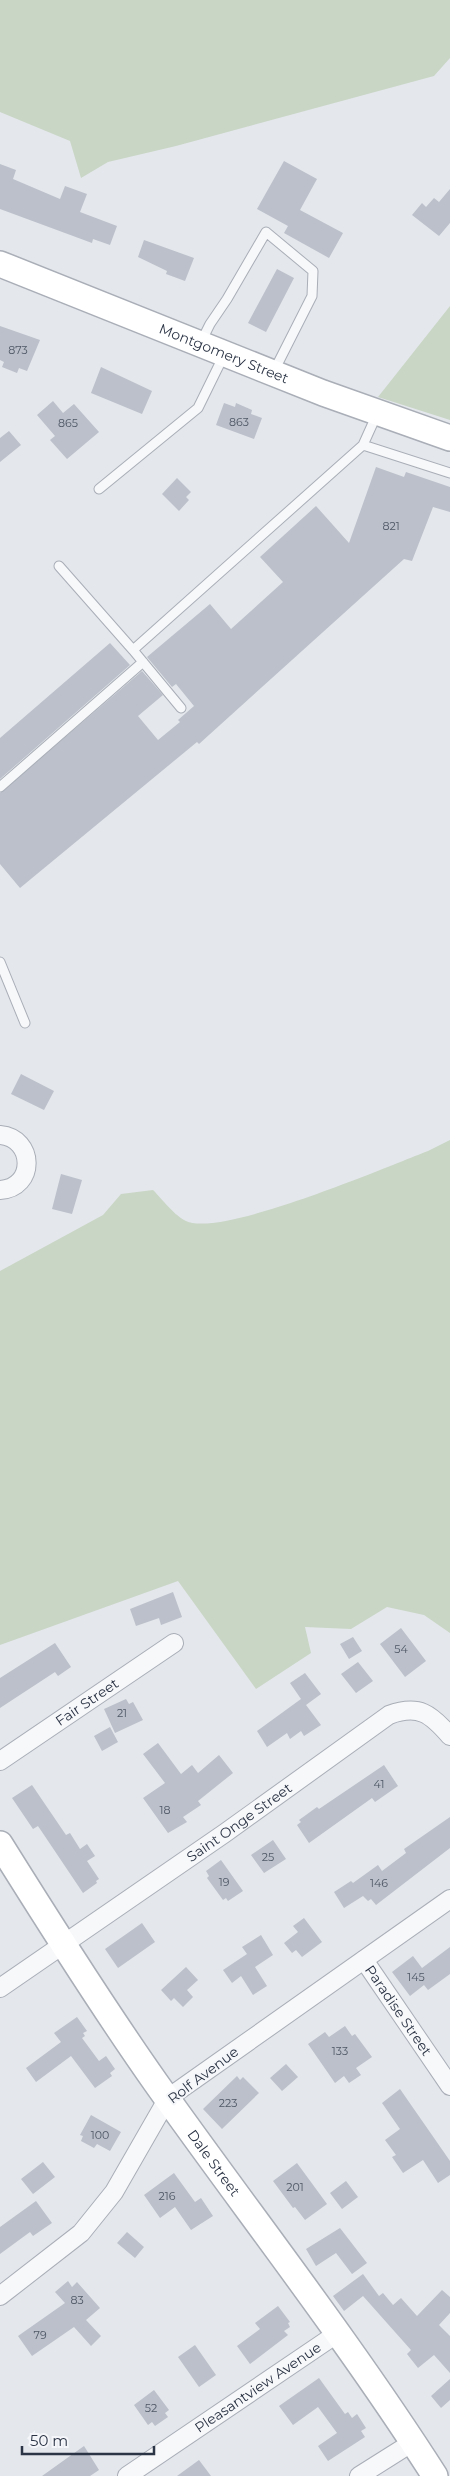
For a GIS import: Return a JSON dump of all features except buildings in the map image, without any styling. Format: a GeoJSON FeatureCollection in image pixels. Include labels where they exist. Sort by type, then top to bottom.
{"type":"FeatureCollection","features":[{"type":"Feature","properties":{"kind":"street","name":"Montgomery Street"},"geometry":{"type":"LineString","coordinates":[[0,264],[273,373],[450,438]]}},
{"type":"Feature","properties":{"kind":"street"},"geometry":{"type":"LineString","coordinates":[[0,1134],[18,1142],[26,1152],[28,1164],[20,1181],[10,1188],[0,1190]]}},
{"type":"Feature","properties":{"kind":"street","name":"Fair Street"},"geometry":{"type":"LineString","coordinates":[[0,1761],[174,1643]]}},
{"type":"Feature","properties":{"kind":"street","name":"Saint Onge Street"},"geometry":{"type":"LineString","coordinates":[[0,1988],[225,1833],[369,1728],[400,1711],[419,1711],[432,1717],[450,1736]]}},
{"type":"Feature","properties":{"kind":"street","name":"Dale Street"},"geometry":{"type":"LineString","coordinates":[[0,1844],[64,1944],[168,2098],[338,2333],[435,2476]]}},
{"type":"Feature","properties":{"kind":"street","name":"Rolf Avenue"},"geometry":{"type":"LineString","coordinates":[[0,2296],[81,2233],[114,2192],[168,2098],[450,1898]]}},
{"type":"Feature","properties":{"kind":"street","name":"Paradise Street"},"geometry":{"type":"LineString","coordinates":[[364,1960],[450,2086]]}},
{"type":"Feature","properties":{"kind":"street","name":"Pleasantview Avenue"},"geometry":{"type":"LineString","coordinates":[[127,2476],[338,2333]]}},
{"type":"Feature","properties":{"kind":"street"},"geometry":{"type":"LineString","coordinates":[[359,2476],[413,2442]]}},
{"type":"Feature","properties":{"kind":"street"},"geometry":{"type":"LineString","coordinates":[[445,2476],[450,2470]]}},
{"type":"Feature","properties":{"kind":"lane"},"geometry":{"type":"LineString","coordinates":[[200,343],[266,232],[313,271],[312,296],[273,373]]}},
{"type":"Feature","properties":{"kind":"lane"},"geometry":{"type":"LineString","coordinates":[[99,489],[198,408],[225,353]]}},
{"type":"Feature","properties":{"kind":"lane"},"geometry":{"type":"LineString","coordinates":[[133,650],[363,445],[378,412]]}},
{"type":"Feature","properties":{"kind":"lane"},"geometry":{"type":"LineString","coordinates":[[363,445],[450,473]]}},
{"type":"Feature","properties":{"kind":"lane"},"geometry":{"type":"LineString","coordinates":[[59,566],[181,708]]}},
{"type":"Feature","properties":{"kind":"lane"},"geometry":{"type":"LineString","coordinates":[[0,787],[143,662]]}},
{"type":"Feature","properties":{"kind":"lane"},"geometry":{"type":"LineString","coordinates":[[0,962],[25,1023]]}},
{"type":"Feature","properties":{"kind":"green space"},"geometry":{"type":"Polygon","coordinates":[[[0,0],[450,0],[450,58],[434,76],[176,146],[108,162],[81,178],[70,141],[0,112],[0,0]]]}},
{"type":"Feature","properties":{"kind":"green space"},"geometry":{"type":"Polygon","coordinates":[[[450,306],[450,420],[378,397],[450,306]]]}},
{"type":"Feature","properties":{"kind":"green space"},"geometry":{"type":"Polygon","coordinates":[[[450,1140],[450,1633],[424,1615],[387,1607],[351,1629],[305,1627],[311,1653],[256,1689],[178,1581],[0,1645],[0,1271],[103,1215],[121,1194],[153,1190],[182,1219],[205,1224],[267,1211],[342,1185],[428,1151],[450,1140]]]}}]}
